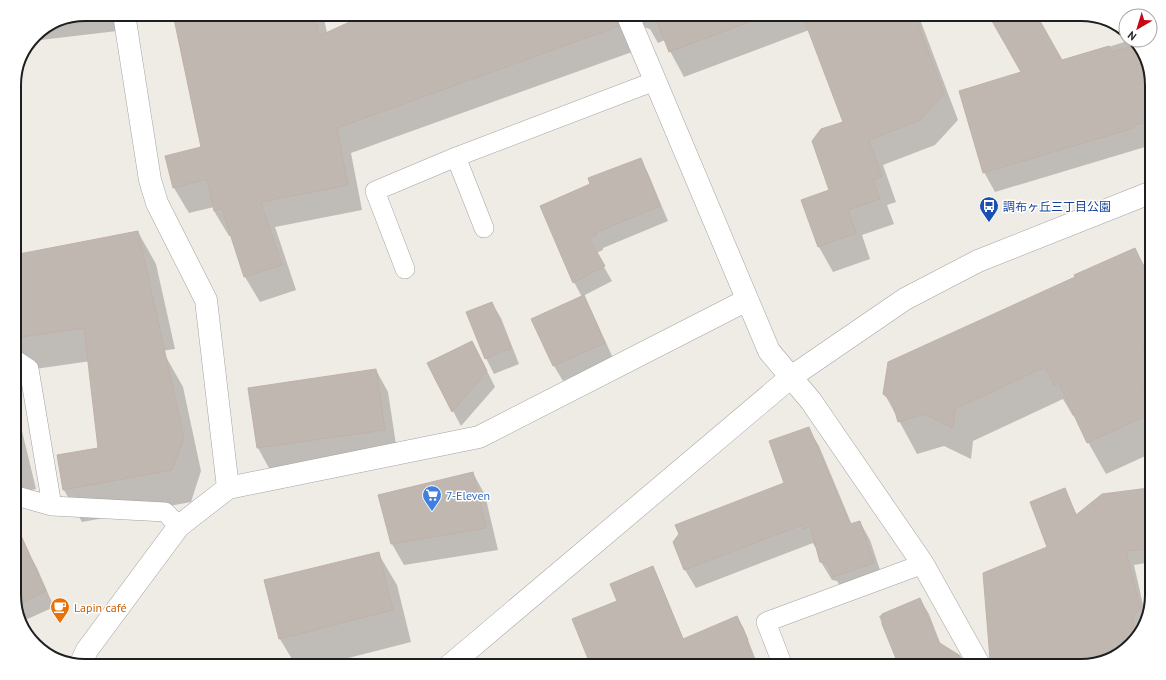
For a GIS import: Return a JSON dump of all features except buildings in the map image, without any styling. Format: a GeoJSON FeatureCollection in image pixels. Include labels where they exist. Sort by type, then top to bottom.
{"type":"FeatureCollection","features":[{"type":"Feature","properties":{"kind":"street"},"geometry":{"type":"LineString","coordinates":[[125,21],[150,180],[157,203],[206,300],[228,488]]}},
{"type":"Feature","properties":{"kind":"street"},"geometry":{"type":"LineString","coordinates":[[630,21],[769,351],[811,401],[924,564],[976,659]]}},
{"type":"Feature","properties":{"kind":"street"},"geometry":{"type":"LineString","coordinates":[[456,659],[791,377],[905,299],[978,261],[1145,195]]}},
{"type":"Feature","properties":{"kind":"street"},"geometry":{"type":"LineString","coordinates":[[83,659],[87,650],[179,526],[228,488],[479,437],[747,300]]}},
{"type":"Feature","properties":{"kind":"lane"},"geometry":{"type":"LineString","coordinates":[[404,269],[375,191],[456,157],[655,81]]}},
{"type":"Feature","properties":{"kind":"lane"},"geometry":{"type":"LineString","coordinates":[[456,157],[484,228]]}},
{"type":"Feature","properties":{"kind":"lane"},"geometry":{"type":"LineString","coordinates":[[21,364],[29,369],[52,506]]}},
{"type":"Feature","properties":{"kind":"lane"},"geometry":{"type":"LineString","coordinates":[[21,497],[52,506],[165,512],[179,526]]}},
{"type":"Feature","properties":{"kind":"lane"},"geometry":{"type":"LineString","coordinates":[[780,659],[766,622],[924,564]]}},
{"type":"Feature","properties":{"kind":"place","name":"調布ヶ丘三丁目公園"},"geometry":{"type":"Point","coordinates":[989,223]}},
{"type":"Feature","properties":{"kind":"place","name":"7-Eleven"},"geometry":{"type":"Point","coordinates":[432,512]}},
{"type":"Feature","properties":{"kind":"place","name":"Lapin café"},"geometry":{"type":"Point","coordinates":[60,624]}}]}
